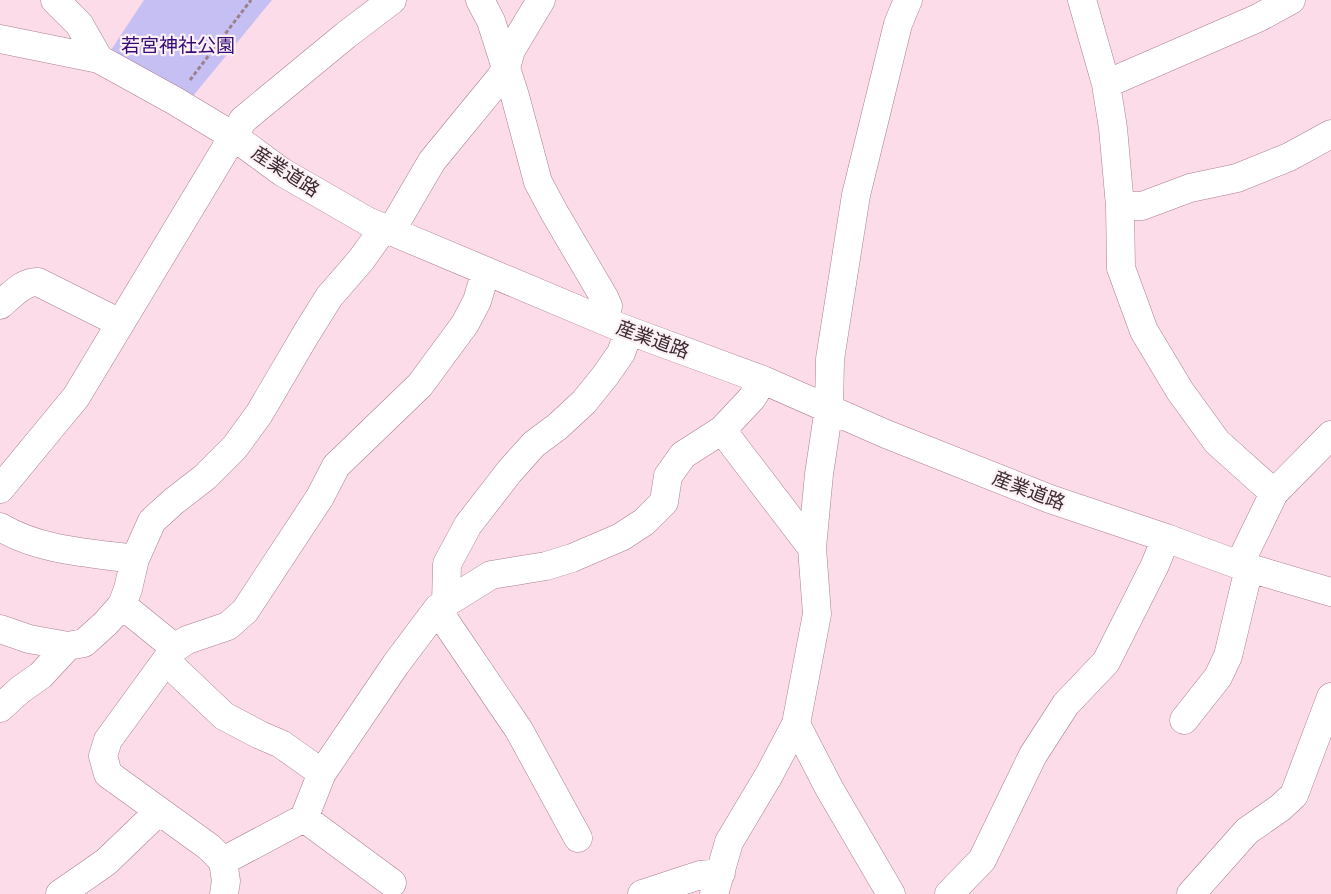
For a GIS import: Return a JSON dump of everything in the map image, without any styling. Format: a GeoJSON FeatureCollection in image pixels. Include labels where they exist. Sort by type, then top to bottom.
{"type":"FeatureCollection","features":[{"type":"Feature","properties":{"kind":"street"},"geometry":{"type":"LineString","coordinates":[[55,0],[79,24],[99,59]]}},
{"type":"Feature","properties":{"kind":"street"},"geometry":{"type":"LineString","coordinates":[[0,489],[76,397],[243,120],[346,35],[392,0]]}},
{"type":"Feature","properties":{"kind":"street"},"geometry":{"type":"LineString","coordinates":[[480,0],[491,21],[516,96],[538,182],[604,297],[608,306],[604,321]]}},
{"type":"Feature","properties":{"kind":"street"},"geometry":{"type":"LineString","coordinates":[[0,629],[29,639],[68,646],[84,643],[122,606],[135,559],[152,521],[205,477],[235,447],[259,414],[330,297],[387,229],[432,161],[489,93],[506,68],[511,50],[541,0]]}},
{"type":"Feature","properties":{"kind":"street"},"geometry":{"type":"LineString","coordinates":[[642,894],[700,874],[717,883],[729,842],[769,775],[796,724],[817,614],[812,548],[819,474],[829,408],[830,359],[856,195],[898,24],[908,0]]}},
{"type":"Feature","properties":{"kind":"street"},"geometry":{"type":"LineString","coordinates":[[1082,0],[1106,84],[1113,128],[1120,206],[1121,268],[1144,331],[1180,391],[1217,442],[1274,493]]}},
{"type":"Feature","properties":{"kind":"street"},"geometry":{"type":"LineString","coordinates":[[1106,84],[1258,18],[1290,0]]}},
{"type":"Feature","properties":{"kind":"street","name":"産業道路"},"geometry":{"type":"LineString","coordinates":[[0,39],[99,59],[233,136],[282,172],[367,221],[604,321],[763,380],[886,434],[1050,499],[1244,566],[1331,592]]}},
{"type":"Feature","properties":{"kind":"street"},"geometry":{"type":"LineString","coordinates":[[1120,206],[1142,206],[1190,188],[1237,178],[1289,157],[1331,134]]}},
{"type":"Feature","properties":{"kind":"street"},"geometry":{"type":"LineString","coordinates":[[224,894],[226,881],[224,861],[209,847],[108,774],[103,756],[108,740],[171,655],[187,640],[228,626],[245,611],[320,497],[336,466],[420,384],[459,332],[477,301],[486,271]]}},
{"type":"Feature","properties":{"kind":"street"},"geometry":{"type":"LineString","coordinates":[[0,305],[30,281],[38,282],[120,323]]}},
{"type":"Feature","properties":{"kind":"street"},"geometry":{"type":"LineString","coordinates":[[578,838],[520,730],[443,618],[440,608],[447,564],[468,525],[509,472],[534,444],[557,427],[584,402],[621,354],[629,331]]}},
{"type":"Feature","properties":{"kind":"street"},"geometry":{"type":"LineString","coordinates":[[224,861],[304,818],[322,773],[396,664],[440,608],[491,575],[546,566],[572,558],[621,537],[644,522],[664,502],[668,476],[683,455],[722,430],[752,398],[763,380]]}},
{"type":"Feature","properties":{"kind":"street"},"geometry":{"type":"LineString","coordinates":[[722,430],[812,548]]}},
{"type":"Feature","properties":{"kind":"street"},"geometry":{"type":"LineString","coordinates":[[1184,720],[1218,677],[1228,656],[1244,566],[1274,493],[1331,435]]}},
{"type":"Feature","properties":{"kind":"street"},"geometry":{"type":"LineString","coordinates":[[0,527],[29,541],[69,551],[135,559]]}},
{"type":"Feature","properties":{"kind":"street"},"geometry":{"type":"LineString","coordinates":[[949,894],[982,860],[1033,755],[1066,704],[1106,662],[1155,565],[1166,538]]}},
{"type":"Feature","properties":{"kind":"street"},"geometry":{"type":"LineString","coordinates":[[122,606],[171,655],[224,716],[281,744],[322,773]]}},
{"type":"Feature","properties":{"kind":"street"},"geometry":{"type":"LineString","coordinates":[[0,708],[41,675],[68,646]]}},
{"type":"Feature","properties":{"kind":"street"},"geometry":{"type":"LineString","coordinates":[[1191,894],[1247,831],[1280,808],[1294,795],[1331,697]]}},
{"type":"Feature","properties":{"kind":"street"},"geometry":{"type":"LineString","coordinates":[[796,724],[829,788],[891,894]]}},
{"type":"Feature","properties":{"kind":"street"},"geometry":{"type":"LineString","coordinates":[[60,894],[106,862],[159,810]]}},
{"type":"Feature","properties":{"kind":"street"},"geometry":{"type":"LineString","coordinates":[[304,818],[392,883]]}},
{"type":"Feature","properties":{"kind":"path"},"geometry":{"type":"LineString","coordinates":[[175,101],[251,0]]}},
{"type":"Feature","properties":{"kind":"green space","name":"若宮神社公園"},"geometry":{"type":"Polygon","coordinates":[[[144,0],[272,0],[188,102],[107,56],[144,0]]]}}]}
